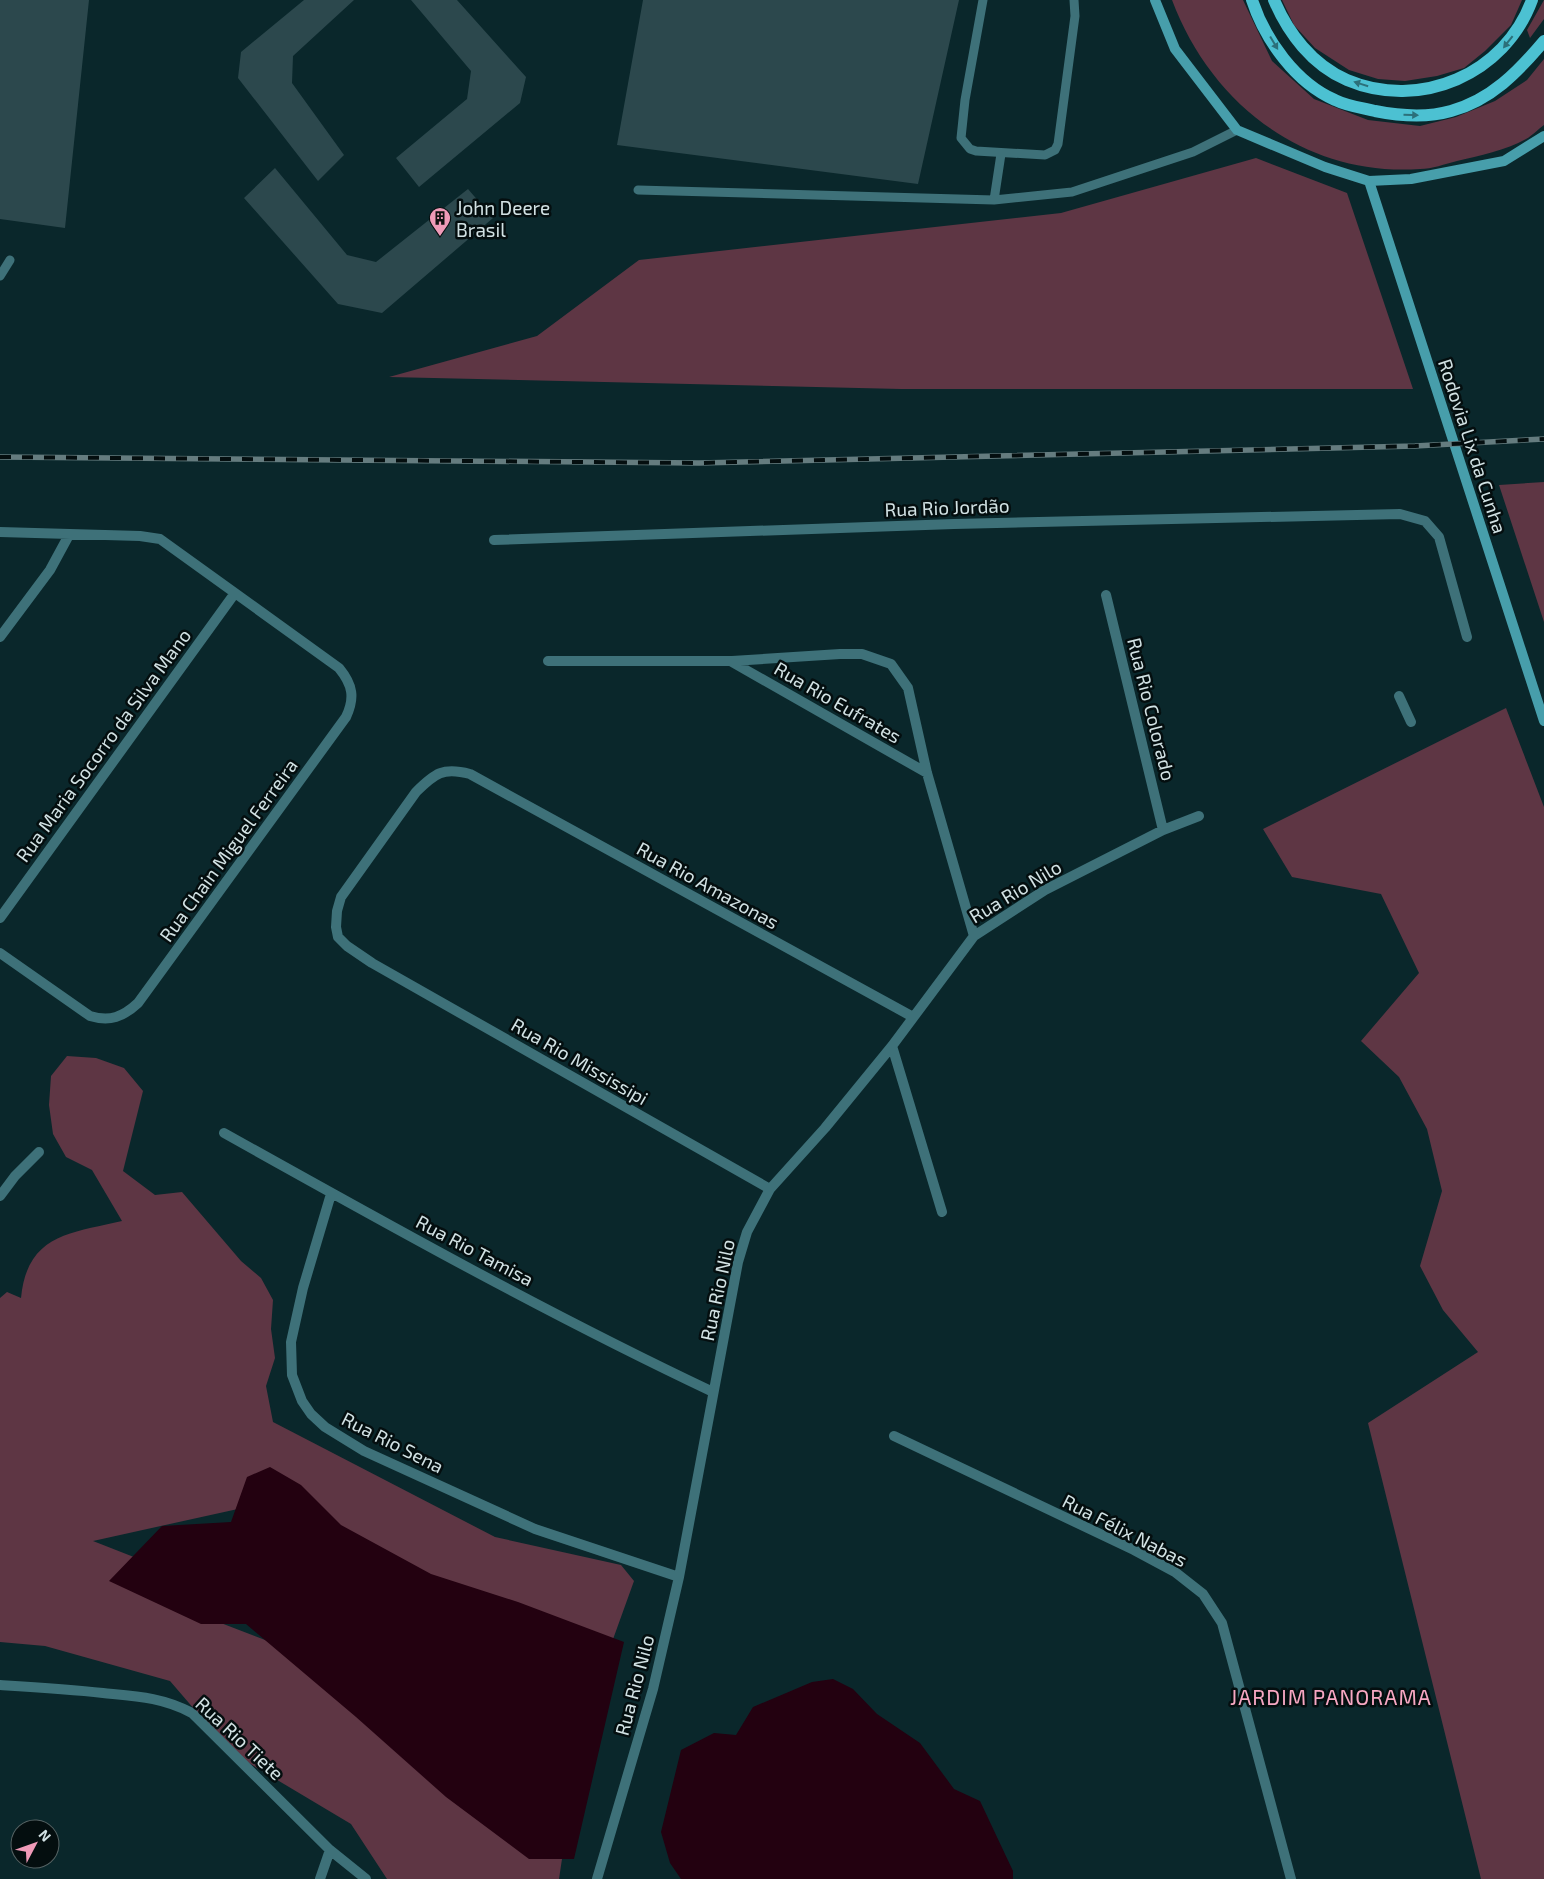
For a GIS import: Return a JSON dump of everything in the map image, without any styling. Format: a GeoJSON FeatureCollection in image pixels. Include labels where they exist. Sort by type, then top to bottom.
{"type":"FeatureCollection","features":[{"type":"Feature","properties":{"kind":"main road"},"geometry":{"type":"LineString","coordinates":[[1155,0],[1175,49],[1237,130],[1287,153],[1369,181],[1411,180],[1504,161],[1544,136]]}},
{"type":"Feature","properties":{"kind":"main road"},"geometry":{"type":"LineString","coordinates":[[1252,0],[1277,50],[1296,73],[1317,90],[1336,101],[1387,113],[1416,116],[1451,111],[1481,98],[1506,83],[1544,41]]}},
{"type":"Feature","properties":{"kind":"main road"},"geometry":{"type":"LineString","coordinates":[[1274,0],[1283,21],[1297,42],[1346,79],[1374,88],[1412,90],[1447,84],[1478,69],[1505,47],[1525,18],[1532,0]]}},
{"type":"Feature","properties":{"kind":"main road","name":"Rodovia Lix da Cunha"},"geometry":{"type":"LineString","coordinates":[[1369,181],[1544,721]]}},
{"type":"Feature","properties":{"kind":"street","name":"Rua Rio Jordão"},"geometry":{"type":"LineString","coordinates":[[494,540],[954,524],[1400,514],[1424,521],[1439,537],[1467,637]]}},
{"type":"Feature","properties":{"kind":"street"},"geometry":{"type":"LineString","coordinates":[[0,532],[140,536],[160,539],[235,593]]}},
{"type":"Feature","properties":{"kind":"street"},"geometry":{"type":"LineString","coordinates":[[0,637],[50,570],[69,535]]}},
{"type":"Feature","properties":{"kind":"street","name":"Rua Chain Miguel Ferreira"},"geometry":{"type":"LineString","coordinates":[[0,953],[90,1016],[106,1019],[116,1018],[125,1014],[138,1003],[346,718],[352,704],[352,690],[349,679],[339,668],[235,593]]}},
{"type":"Feature","properties":{"kind":"street","name":"Rua Maria Socorro da Silva Mano"},"geometry":{"type":"LineString","coordinates":[[0,918],[235,593]]}},
{"type":"Feature","properties":{"kind":"street","name":"Rua Rio Colorado"},"geometry":{"type":"LineString","coordinates":[[1106,595],[1163,830]]}},
{"type":"Feature","properties":{"kind":"street","name":"Rua Rio Eufrates"},"geometry":{"type":"LineString","coordinates":[[548,661],[732,661],[862,654],[891,664],[908,688],[927,773],[974,936]]}},
{"type":"Feature","properties":{"kind":"street","name":"Rua Rio Eufrates"},"geometry":{"type":"LineString","coordinates":[[732,661],[927,773]]}},
{"type":"Feature","properties":{"kind":"street"},"geometry":{"type":"LineString","coordinates":[[1399,696],[1411,722]]}},
{"type":"Feature","properties":{"kind":"street","name":"Rua Rio Amazonas"},"geometry":{"type":"LineString","coordinates":[[372,963],[347,946],[338,937],[336,927],[341,897],[381,839],[426,781],[443,770],[454,770],[470,774],[486,782],[912,1017]]}},
{"type":"Feature","properties":{"kind":"street","name":"Rua Rio Nilo"},"geometry":{"type":"LineString","coordinates":[[598,1879],[653,1689],[679,1577],[713,1392],[728,1326],[738,1262],[748,1232],[770,1189],[825,1128],[892,1046],[974,936],[1045,890],[1163,830],[1198,816]]}},
{"type":"Feature","properties":{"kind":"street","name":"Rua Rio Mississipi"},"geometry":{"type":"LineString","coordinates":[[372,963],[770,1189]]}},
{"type":"Feature","properties":{"kind":"street"},"geometry":{"type":"LineString","coordinates":[[892,1046],[942,1212]]}},
{"type":"Feature","properties":{"kind":"street","name":"Rua Rio Tamisa"},"geometry":{"type":"LineString","coordinates":[[224,1133],[331,1194],[628,1352],[713,1392]]}},
{"type":"Feature","properties":{"kind":"street"},"geometry":{"type":"LineString","coordinates":[[0,1196],[15,1176],[39,1152]]}},
{"type":"Feature","properties":{"kind":"street","name":"Rua Rio Sena"},"geometry":{"type":"LineString","coordinates":[[331,1194],[303,1288],[291,1342],[292,1375],[302,1401],[311,1414],[325,1427],[364,1451],[535,1529],[679,1577]]}},
{"type":"Feature","properties":{"kind":"street","name":"Rua Félix Nabas"},"geometry":{"type":"LineString","coordinates":[[894,1436],[1134,1550],[1175,1572],[1203,1594],[1222,1623],[1291,1879]]}},
{"type":"Feature","properties":{"kind":"street","name":"Rua Rio Tiete"},"geometry":{"type":"LineString","coordinates":[[0,1685],[62,1688],[156,1698],[177,1705],[192,1713],[330,1850],[366,1879]]}},
{"type":"Feature","properties":{"kind":"street"},"geometry":{"type":"LineString","coordinates":[[320,1879],[330,1850]]}},
{"type":"Feature","properties":{"kind":"lane"},"geometry":{"type":"LineString","coordinates":[[983,0],[965,100],[961,138],[970,149],[1001,154],[1045,155],[1055,150],[1058,144],[1075,16],[1074,0]]}},
{"type":"Feature","properties":{"kind":"lane"},"geometry":{"type":"LineString","coordinates":[[638,190],[994,200],[1072,192],[1193,152],[1237,130]]}},
{"type":"Feature","properties":{"kind":"lane"},"geometry":{"type":"LineString","coordinates":[[994,200],[1001,154]]}},
{"type":"Feature","properties":{"kind":"lane"},"geometry":{"type":"LineString","coordinates":[[0,276],[10,260]]}},
{"type":"Feature","properties":{"kind":"shaded area"},"geometry":{"type":"Polygon","coordinates":[[[1172,0],[1243,0],[1272,61],[1314,99],[1368,120],[1420,126],[1456,117],[1495,101],[1527,80],[1544,59],[1544,125],[1528,138],[1510,146],[1483,155],[1429,168],[1378,168],[1338,161],[1301,146],[1268,126],[1237,101],[1211,71],[1189,37],[1172,0]]]}},
{"type":"Feature","properties":{"kind":"shaded area"},"geometry":{"type":"Polygon","coordinates":[[[1282,0],[1522,0],[1511,25],[1485,51],[1464,68],[1437,76],[1405,81],[1378,79],[1349,70],[1315,48],[1294,25],[1282,0]]]}},
{"type":"Feature","properties":{"kind":"shaded area"},"geometry":{"type":"Polygon","coordinates":[[[1544,0],[1544,19],[1530,38],[1527,30],[1544,0]]]}},
{"type":"Feature","properties":{"kind":"shaded area"},"geometry":{"type":"Polygon","coordinates":[[[1256,158],[1347,193],[1413,389],[901,389],[389,377],[537,336],[639,260],[1061,213],[1256,158]]]}},
{"type":"Feature","properties":{"kind":"shaded area"},"geometry":{"type":"Polygon","coordinates":[[[1544,482],[1544,622],[1499,485],[1544,482]]]}},
{"type":"Feature","properties":{"kind":"shaded area"},"geometry":{"type":"Polygon","coordinates":[[[1506,708],[1544,807],[1544,1879],[1481,1879],[1368,1423],[1478,1352],[1443,1310],[1420,1266],[1442,1191],[1427,1129],[1399,1077],[1361,1041],[1419,973],[1381,894],[1292,877],[1263,829],[1506,708]]]}},
{"type":"Feature","properties":{"kind":"shaded area"},"geometry":{"type":"Polygon","coordinates":[[[67,1056],[96,1058],[124,1068],[143,1091],[123,1171],[155,1195],[182,1192],[241,1261],[261,1278],[273,1300],[271,1329],[275,1358],[266,1386],[273,1422],[495,1537],[621,1565],[634,1581],[612,1642],[525,1653],[260,1504],[93,1541],[144,1561],[174,1605],[273,1643],[453,1799],[562,1859],[559,1879],[387,1879],[351,1824],[232,1753],[170,1681],[45,1646],[0,1642],[0,1298],[7,1292],[21,1298],[25,1277],[32,1261],[42,1249],[55,1240],[86,1229],[122,1221],[92,1170],[66,1157],[53,1134],[49,1105],[51,1076],[67,1056]]]}},
{"type":"Feature","properties":{"kind":"shaded area"},"geometry":{"type":"Polygon","coordinates":[[[270,1467],[301,1485],[341,1525],[431,1574],[518,1602],[624,1642],[574,1859],[529,1859],[446,1797],[356,1717],[246,1624],[201,1624],[109,1581],[162,1526],[231,1522],[247,1477],[270,1467]]]}},
{"type":"Feature","properties":{"kind":"shaded area"},"geometry":{"type":"Polygon","coordinates":[[[833,1679],[853,1689],[877,1714],[920,1743],[954,1789],[980,1801],[1013,1871],[1013,1879],[681,1879],[670,1863],[661,1832],[681,1750],[714,1733],[736,1735],[753,1707],[812,1682],[833,1679]]]}},
{"type":"Feature","properties":{"kind":"building"},"geometry":{"type":"Polygon","coordinates":[[[0,0],[89,0],[65,228],[0,219],[0,0]]]}},
{"type":"Feature","properties":{"kind":"building"},"geometry":{"type":"Polygon","coordinates":[[[304,0],[354,0],[293,56],[292,83],[344,155],[318,181],[238,78],[241,52],[304,0]]]}},
{"type":"Feature","properties":{"kind":"building","name":"John Deere Brasil"},"geometry":{"type":"Polygon","coordinates":[[[411,0],[457,0],[526,77],[520,103],[419,187],[396,158],[467,99],[471,71],[411,0]]]}},
{"type":"Feature","properties":{"kind":"building"},"geometry":{"type":"Polygon","coordinates":[[[643,0],[959,0],[918,184],[617,145],[643,0]]]}},
{"type":"Feature","properties":{"kind":"building","name":"John Deere Brasil"},"geometry":{"type":"Polygon","coordinates":[[[275,168],[347,255],[376,262],[468,189],[493,218],[382,313],[338,304],[244,198],[275,168]]]}},
{"type":"Feature","properties":{"kind":"railway"},"geometry":{"type":"LineString","coordinates":[[0,457],[699,463],[1415,446],[1544,439]]}},
{"type":"Feature","properties":{"kind":"place","name":"John Deere Brasil"},"geometry":{"type":"Point","coordinates":[440,237]}},
{"type":"Feature","properties":{"kind":"district","name":"JARDIM PANORAMA"},"geometry":{"type":"Point","coordinates":[1331,1696]}}]}
